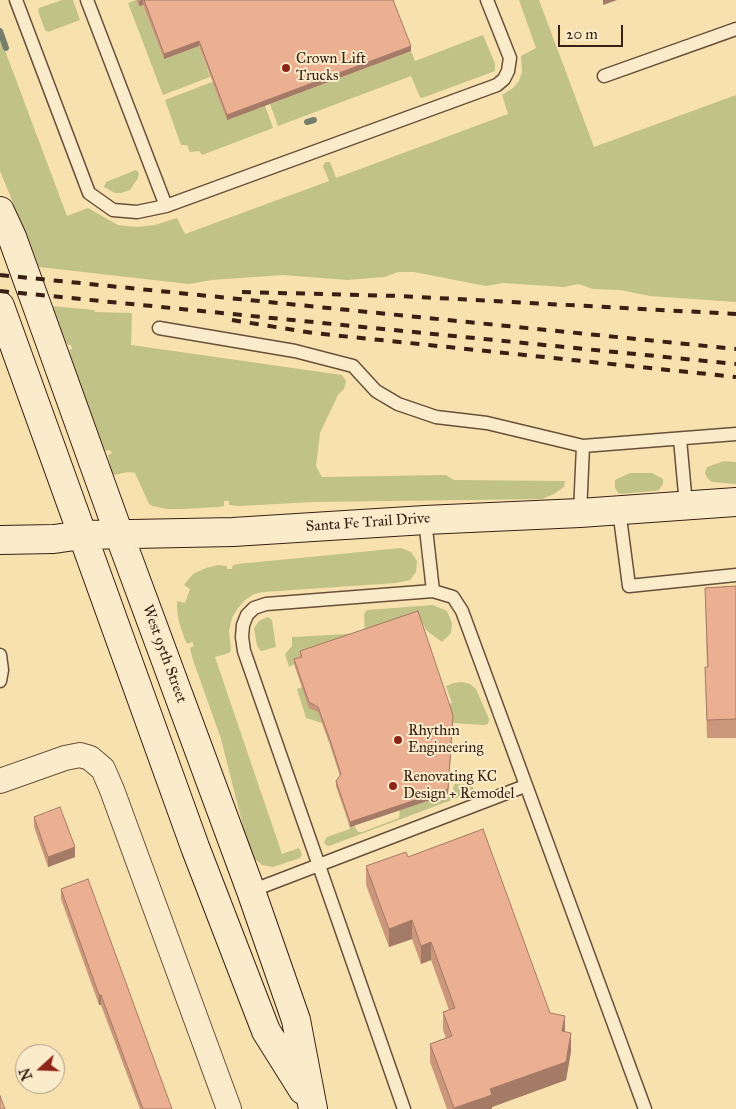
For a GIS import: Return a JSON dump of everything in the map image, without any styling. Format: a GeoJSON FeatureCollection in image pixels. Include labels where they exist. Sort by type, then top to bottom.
{"type":"FeatureCollection","features":[{"type":"Feature","properties":{"kind":"main road","name":"West 95th Street"},"geometry":{"type":"LineString","coordinates":[[0,211],[12,237],[251,891],[296,1020],[312,1106]]}},
{"type":"Feature","properties":{"kind":"main road","name":"West 95th Street"},"geometry":{"type":"LineString","coordinates":[[0,306],[195,847],[266,1030],[312,1106]]}},
{"type":"Feature","properties":{"kind":"main road","name":"Santa Fe Trail Drive"},"geometry":{"type":"LineString","coordinates":[[0,540],[54,539],[82,535],[233,532],[580,513],[736,502]]}},
{"type":"Feature","properties":{"kind":"street"},"geometry":{"type":"LineString","coordinates":[[0,781],[65,758],[80,755],[90,758],[103,769],[229,1109]]}},
{"type":"Feature","properties":{"kind":"lane"},"geometry":{"type":"LineString","coordinates":[[16,0],[89,193],[113,210],[137,212],[166,206],[497,85],[504,79],[508,71],[510,58],[488,0]]}},
{"type":"Feature","properties":{"kind":"lane"},"geometry":{"type":"LineString","coordinates":[[87,0],[166,206]]}},
{"type":"Feature","properties":{"kind":"lane"},"geometry":{"type":"LineString","coordinates":[[604,76],[736,29]]}},
{"type":"Feature","properties":{"kind":"lane"},"geometry":{"type":"LineString","coordinates":[[159,328],[295,352],[353,366],[376,391],[398,404],[436,417],[487,423],[583,446],[736,434]]}},
{"type":"Feature","properties":{"kind":"lane"},"geometry":{"type":"LineString","coordinates":[[680,438],[686,505]]}},
{"type":"Feature","properties":{"kind":"lane"},"geometry":{"type":"LineString","coordinates":[[580,513],[583,446]]}},
{"type":"Feature","properties":{"kind":"lane"},"geometry":{"type":"LineString","coordinates":[[619,510],[629,586],[736,576]]}},
{"type":"Feature","properties":{"kind":"lane"},"geometry":{"type":"LineString","coordinates":[[426,520],[433,591]]}},
{"type":"Feature","properties":{"kind":"lane"},"geometry":{"type":"LineString","coordinates":[[404,1109],[244,651],[243,625],[247,615],[254,608],[266,604],[433,591],[452,597],[462,611],[645,1109]]}},
{"type":"Feature","properties":{"kind":"lane"},"geometry":{"type":"LineString","coordinates":[[0,655],[2,670],[0,681]]}},
{"type":"Feature","properties":{"kind":"lane"},"geometry":{"type":"LineString","coordinates":[[251,891],[525,786]]}},
{"type":"Feature","properties":{"kind":"green space"},"geometry":{"type":"Polygon","coordinates":[[[62,0],[73,0],[80,20],[48,32],[45,30],[38,11],[39,8],[62,0]]]}},
{"type":"Feature","properties":{"kind":"green space"},"geometry":{"type":"Polygon","coordinates":[[[136,0],[139,6],[143,5],[164,59],[199,46],[210,77],[163,95],[128,3],[136,0]]]}},
{"type":"Feature","properties":{"kind":"green space"},"geometry":{"type":"Polygon","coordinates":[[[519,0],[539,0],[594,147],[736,95],[736,302],[650,296],[620,290],[593,289],[578,284],[564,287],[503,283],[486,286],[414,272],[398,272],[385,277],[347,280],[283,275],[212,280],[189,284],[39,267],[0,171],[0,37],[67,216],[88,208],[118,225],[137,227],[155,225],[177,218],[185,234],[329,181],[323,166],[325,162],[330,162],[336,178],[508,114],[502,95],[513,88],[519,81],[522,72],[521,56],[536,48],[519,0]]]}},
{"type":"Feature","properties":{"kind":"green space"},"geometry":{"type":"Polygon","coordinates":[[[483,35],[495,64],[495,71],[422,98],[411,76],[278,126],[270,104],[411,51],[415,61],[483,35]]]}},
{"type":"Feature","properties":{"kind":"green space"},"geometry":{"type":"Polygon","coordinates":[[[212,82],[265,106],[273,128],[202,155],[199,151],[190,152],[187,145],[181,145],[165,100],[212,82]]]}},
{"type":"Feature","properties":{"kind":"green space"},"geometry":{"type":"Polygon","coordinates":[[[136,170],[139,173],[138,178],[130,190],[115,193],[104,187],[106,182],[136,170]]]}},
{"type":"Feature","properties":{"kind":"green space"},"geometry":{"type":"Polygon","coordinates":[[[52,306],[94,310],[95,312],[132,313],[131,345],[342,375],[346,381],[344,389],[338,395],[320,433],[316,466],[322,477],[446,475],[454,480],[565,481],[564,487],[542,499],[313,502],[240,506],[229,505],[229,501],[224,501],[224,506],[219,507],[167,509],[153,506],[149,504],[135,473],[128,472],[114,475],[111,470],[108,455],[112,453],[110,450],[106,451],[103,446],[71,358],[69,350],[72,349],[71,345],[68,345],[65,341],[52,306]]]}},
{"type":"Feature","properties":{"kind":"green space"},"geometry":{"type":"Polygon","coordinates":[[[724,461],[736,462],[736,484],[712,482],[707,478],[705,473],[707,467],[724,461]]]}},
{"type":"Feature","properties":{"kind":"green space"},"geometry":{"type":"Polygon","coordinates":[[[630,473],[652,473],[663,479],[663,484],[659,490],[655,491],[619,494],[615,488],[615,480],[630,473]]]}},
{"type":"Feature","properties":{"kind":"green space"},"geometry":{"type":"Polygon","coordinates":[[[401,548],[411,552],[417,561],[416,572],[410,580],[396,583],[263,592],[254,594],[245,600],[232,618],[229,631],[231,650],[229,653],[215,657],[282,854],[299,848],[302,854],[300,858],[273,867],[262,865],[253,857],[245,834],[221,739],[193,660],[190,648],[194,646],[192,642],[188,644],[185,640],[179,622],[177,601],[185,603],[190,589],[184,585],[193,574],[218,565],[227,566],[227,569],[232,569],[233,565],[238,564],[401,548]]]}},
{"type":"Feature","properties":{"kind":"green space"},"geometry":{"type":"Polygon","coordinates":[[[433,605],[447,611],[452,623],[451,633],[442,642],[426,630],[418,616],[301,661],[300,657],[298,657],[294,664],[289,667],[285,654],[292,646],[292,637],[365,633],[364,614],[367,610],[433,605]]]}},
{"type":"Feature","properties":{"kind":"green space"},"geometry":{"type":"Polygon","coordinates":[[[268,617],[272,620],[276,647],[261,651],[257,646],[254,628],[259,621],[268,617]]]}},
{"type":"Feature","properties":{"kind":"green space"},"geometry":{"type":"Polygon","coordinates":[[[462,682],[470,684],[476,689],[489,719],[488,724],[453,723],[448,704],[452,703],[446,686],[462,682]]]}},
{"type":"Feature","properties":{"kind":"green space"},"geometry":{"type":"Polygon","coordinates":[[[306,686],[322,723],[306,718],[297,689],[306,686]]]}},
{"type":"Feature","properties":{"kind":"green space"},"geometry":{"type":"Polygon","coordinates":[[[454,784],[471,785],[474,789],[473,792],[329,846],[324,842],[327,837],[350,829],[348,821],[354,825],[358,832],[362,832],[399,818],[400,810],[434,798],[436,803],[441,801],[452,795],[454,784]]]}},
{"type":"Feature","properties":{"kind":"building","name":"Crown Lift Trucks"},"geometry":{"type":"Polygon","coordinates":[[[144,0],[393,0],[411,46],[227,115],[199,41],[164,54],[144,0]]]}},
{"type":"Feature","properties":{"kind":"building"},"geometry":{"type":"Polygon","coordinates":[[[736,586],[736,719],[707,720],[705,667],[708,667],[705,588],[736,586]]]}},
{"type":"Feature","properties":{"kind":"building"},"geometry":{"type":"Polygon","coordinates":[[[418,611],[453,715],[448,789],[350,822],[336,781],[341,774],[330,740],[318,707],[309,702],[294,659],[302,657],[300,651],[418,611]]]}},
{"type":"Feature","properties":{"kind":"building"},"geometry":{"type":"Polygon","coordinates":[[[60,807],[75,847],[48,857],[34,817],[60,807]]]}},
{"type":"Feature","properties":{"kind":"building"},"geometry":{"type":"Polygon","coordinates":[[[483,829],[550,1013],[565,1016],[562,1031],[571,1033],[566,1062],[490,1089],[492,1095],[454,1108],[430,1044],[452,1036],[443,1012],[455,1008],[431,942],[421,946],[412,920],[389,929],[366,866],[406,852],[408,857],[483,829]]]}},
{"type":"Feature","properties":{"kind":"building"},"geometry":{"type":"Polygon","coordinates":[[[88,879],[172,1109],[143,1109],[101,995],[99,995],[61,889],[88,879]]]}},
{"type":"Feature","properties":{"kind":"building"},"geometry":{"type":"Polygon","coordinates":[[[0,1096],[5,1109],[0,1109],[0,1096]]]}},
{"type":"Feature","properties":{"kind":"waterway"},"geometry":{"type":"LineString","coordinates":[[0,31],[6,48]]}},
{"type":"Feature","properties":{"kind":"waterway"},"geometry":{"type":"LineString","coordinates":[[307,122],[314,120]]}},
{"type":"Feature","properties":{"kind":"railway"},"geometry":{"type":"LineString","coordinates":[[0,275],[736,349]]}},
{"type":"Feature","properties":{"kind":"railway"},"geometry":{"type":"LineString","coordinates":[[0,291],[736,364]]}},
{"type":"Feature","properties":{"kind":"railway"},"geometry":{"type":"LineString","coordinates":[[242,292],[400,296],[736,314]]}},
{"type":"Feature","properties":{"kind":"railway"},"geometry":{"type":"LineString","coordinates":[[232,320],[313,333],[736,377]]}},
{"type":"Feature","properties":{"kind":"place","name":"Crown Lift Trucks"},"geometry":{"type":"Point","coordinates":[286,68]}},
{"type":"Feature","properties":{"kind":"place","name":"Rhythm Engineering"},"geometry":{"type":"Point","coordinates":[398,740]}},
{"type":"Feature","properties":{"kind":"place","name":"Renovating KC Design + Remodel"},"geometry":{"type":"Point","coordinates":[393,786]}}]}
